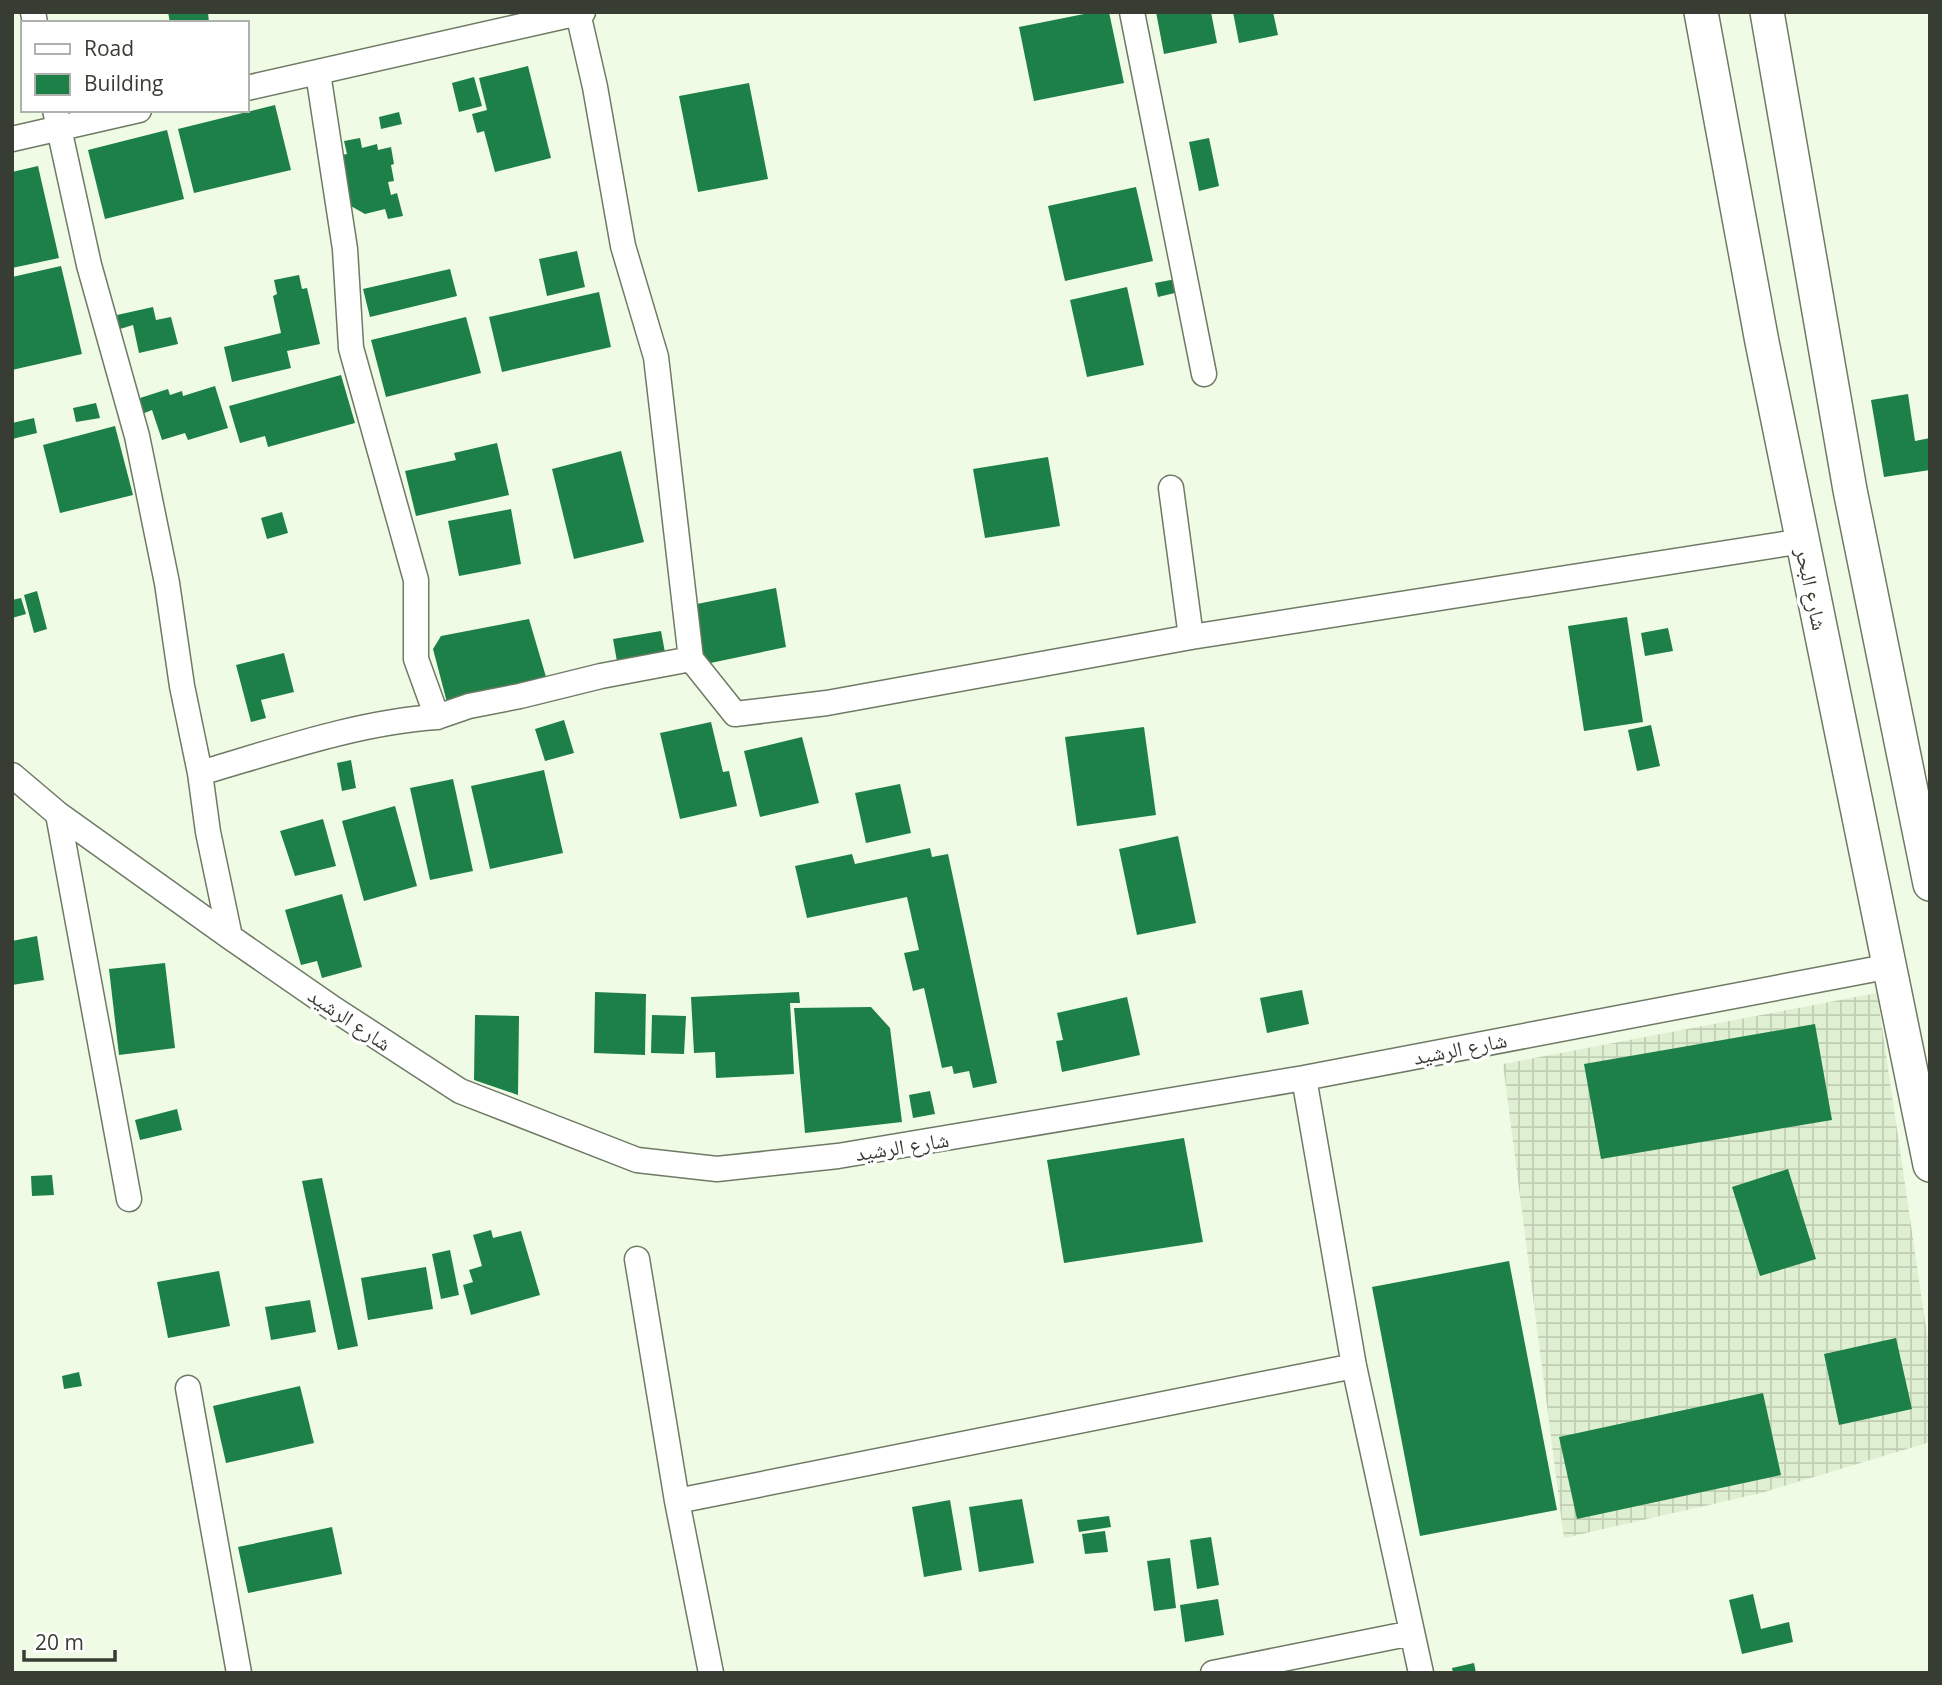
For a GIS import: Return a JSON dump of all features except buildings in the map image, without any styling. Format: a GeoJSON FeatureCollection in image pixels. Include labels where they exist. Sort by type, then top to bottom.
{"type":"FeatureCollection","features":[{"type":"Feature","properties":{"kind":"main road","name":"شارع البحر"},"geometry":{"type":"LineString","coordinates":[[1701,12],[1759,328],[1930,1164]]}},
{"type":"Feature","properties":{"kind":"main road"},"geometry":{"type":"LineString","coordinates":[[1768,12],[1850,490],[1930,884]]}},
{"type":"Feature","properties":{"kind":"street"},"geometry":{"type":"LineString","coordinates":[[1132,12],[1204,374]]}},
{"type":"Feature","properties":{"kind":"street"},"geometry":{"type":"LineString","coordinates":[[248,88],[581,13],[623,246],[656,357],[691,659],[735,715],[827,703],[1191,637],[1803,541]]}},
{"type":"Feature","properties":{"kind":"street"},"geometry":{"type":"LineString","coordinates":[[318,73],[345,249],[351,348],[416,580],[416,659],[437,717]]}},
{"type":"Feature","properties":{"kind":"street"},"geometry":{"type":"LineString","coordinates":[[12,139],[57,119],[121,112]]}},
{"type":"Feature","properties":{"kind":"street"},"geometry":{"type":"LineString","coordinates":[[57,119],[89,265],[137,436],[167,583],[182,686],[230,937]]}},
{"type":"Feature","properties":{"kind":"street"},"geometry":{"type":"LineString","coordinates":[[1171,488],[1191,637]]}},
{"type":"Feature","properties":{"kind":"street"},"geometry":{"type":"LineString","coordinates":[[200,773],[306,741],[407,719],[437,717],[469,706],[691,659]]}},
{"type":"Feature","properties":{"kind":"street","name":"شارع الرشيد"},"geometry":{"type":"LineString","coordinates":[[12,775],[58,814],[230,937],[334,1010],[460,1091],[637,1160],[717,1169],[838,1156],[1304,1078],[1891,966]]}},
{"type":"Feature","properties":{"kind":"street"},"geometry":{"type":"LineString","coordinates":[[58,814],[128,1199]]}},
{"type":"Feature","properties":{"kind":"street"},"geometry":{"type":"LineString","coordinates":[[1304,1078],[1354,1366],[1421,1673]]}},
{"type":"Feature","properties":{"kind":"street"},"geometry":{"type":"LineString","coordinates":[[637,1259],[677,1500],[711,1673]]}},
{"type":"Feature","properties":{"kind":"street"},"geometry":{"type":"LineString","coordinates":[[677,1500],[1354,1366]]}},
{"type":"Feature","properties":{"kind":"street"},"geometry":{"type":"LineString","coordinates":[[188,1388],[239,1673]]}},
{"type":"Feature","properties":{"kind":"street"},"geometry":{"type":"LineString","coordinates":[[1213,1673],[1412,1633]]}},
{"type":"Feature","properties":{"kind":"shaded area"},"geometry":{"type":"Polygon","coordinates":[[[1877,993],[1930,1355],[1930,1442],[1761,1493],[1564,1538],[1503,1064],[1877,993]]]}}]}
